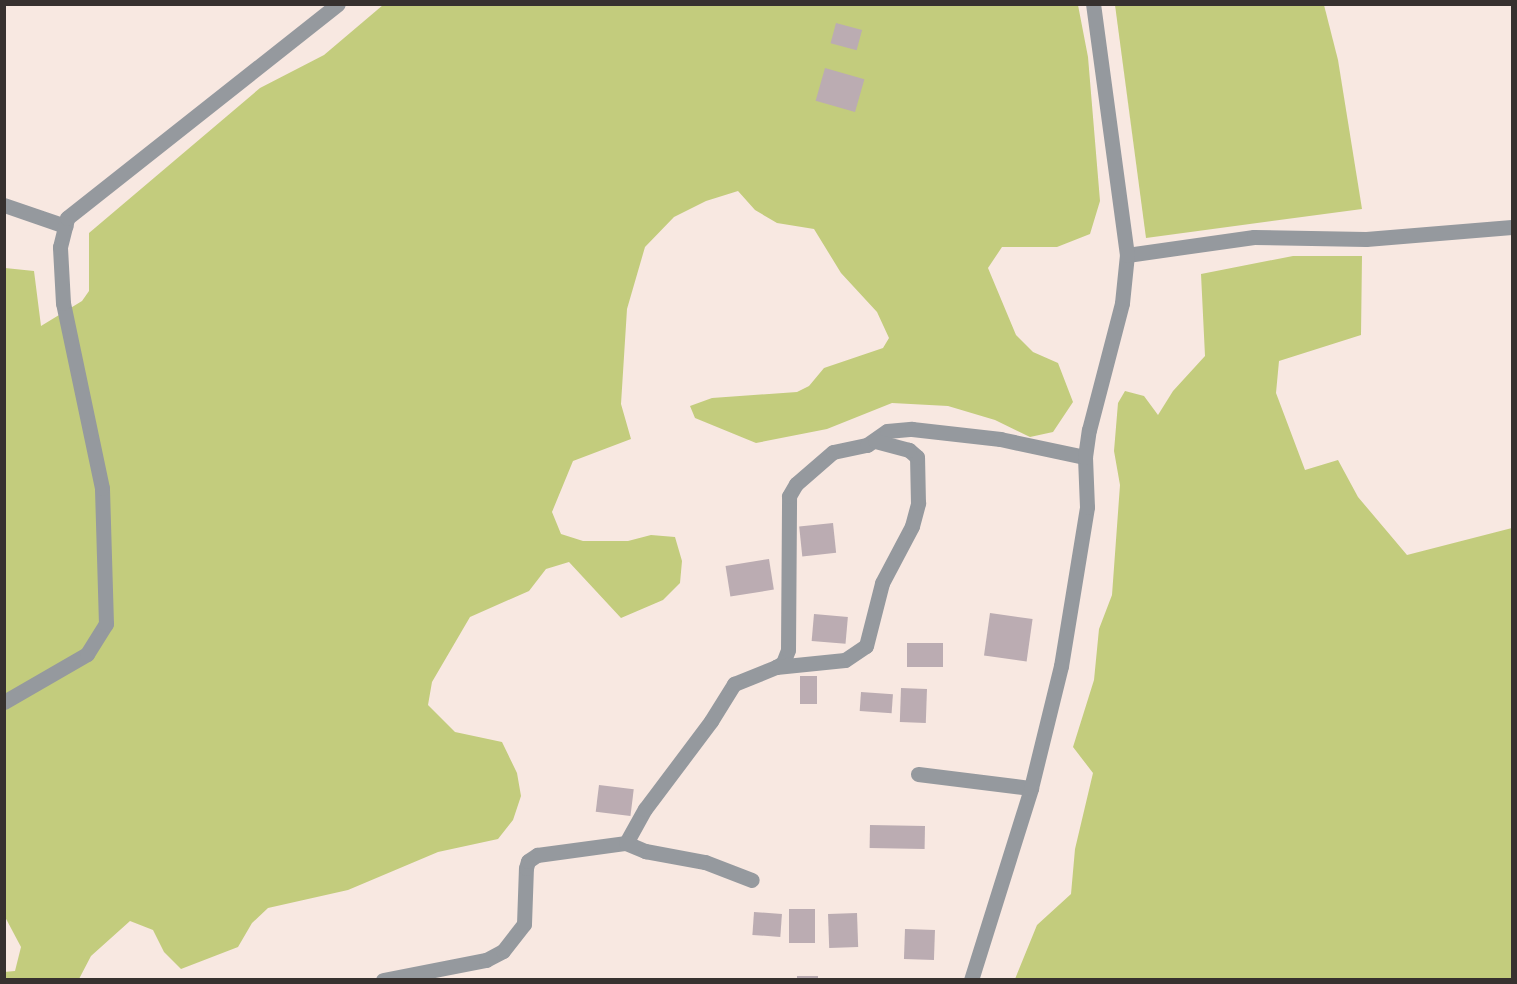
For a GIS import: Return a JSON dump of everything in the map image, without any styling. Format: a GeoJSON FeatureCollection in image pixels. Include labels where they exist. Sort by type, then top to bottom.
{"type":"FeatureCollection","features":[{"type":"Feature","properties":{"kind":"street"},"geometry":{"type":"LineString","coordinates":[[4,702],[87,654],[106,624],[102,488],[63,303],[60,247],[67,218],[338,4]]}},
{"type":"Feature","properties":{"kind":"street"},"geometry":{"type":"LineString","coordinates":[[971,980],[1031,788],[1060,666],[1087,507],[1085,457],[1097,395],[1122,303],[1127,255],[1093,4]]}},
{"type":"Feature","properties":{"kind":"street"},"geometry":{"type":"LineString","coordinates":[[4,205],[65,226]]}},
{"type":"Feature","properties":{"kind":"street"},"geometry":{"type":"LineString","coordinates":[[1127,255],[1254,237],[1366,239],[1512,227]]}},
{"type":"Feature","properties":{"kind":"street"},"geometry":{"type":"LineString","coordinates":[[627,843],[645,809],[711,721],[728,690],[749,676],[783,663],[788,650],[787,546],[792,488],[833,452],[875,441],[886,431],[938,430],[1085,457]]}},
{"type":"Feature","properties":{"kind":"street"},"geometry":{"type":"LineString","coordinates":[[776,667],[829,664],[858,654],[866,646],[882,582],[912,526],[918,503],[917,457],[909,450],[875,441]]}},
{"type":"Feature","properties":{"kind":"street"},"geometry":{"type":"LineString","coordinates":[[918,774],[1031,788]]}},
{"type":"Feature","properties":{"kind":"street"},"geometry":{"type":"LineString","coordinates":[[383,980],[486,960],[503,951],[524,924],[528,861],[548,852],[627,843],[645,851],[705,862],[752,880]]}},
{"type":"Feature","properties":{"kind":"green space"},"geometry":{"type":"Polygon","coordinates":[[[383,5],[1078,5],[1088,57],[1100,201],[1090,234],[1057,247],[1002,247],[988,268],[1016,335],[1033,352],[1058,363],[1073,402],[1053,432],[1030,437],[995,420],[948,406],[892,403],[827,429],[756,443],[695,418],[690,406],[712,398],[797,392],[809,386],[824,368],[883,348],[889,338],[877,312],[841,273],[814,229],[777,223],[755,210],[738,191],[706,201],[674,217],[645,247],[627,309],[621,404],[631,439],[573,461],[552,512],[561,534],[583,541],[628,541],[651,535],[675,537],[682,561],[680,583],[663,600],[621,618],[569,562],[546,569],[529,591],[470,617],[432,682],[428,705],[455,732],[502,742],[517,773],[521,796],[513,820],[498,839],[438,852],[348,890],[268,908],[252,923],[238,947],[181,969],[164,952],[153,930],[130,921],[91,956],[79,979],[5,979],[4,972],[15,971],[21,947],[4,915],[5,268],[34,271],[41,326],[82,301],[89,291],[89,233],[260,88],[324,55],[383,5]]]}},
{"type":"Feature","properties":{"kind":"green space"},"geometry":{"type":"Polygon","coordinates":[[[1115,5],[1324,5],[1338,60],[1362,209],[1146,238],[1115,5]]]}},
{"type":"Feature","properties":{"kind":"green space"},"geometry":{"type":"Polygon","coordinates":[[[1293,256],[1362,256],[1361,335],[1279,361],[1276,393],[1305,470],[1338,460],[1358,497],[1407,555],[1512,528],[1512,979],[1015,979],[1037,925],[1071,894],[1075,849],[1093,773],[1073,747],[1094,680],[1099,629],[1112,595],[1120,485],[1114,451],[1118,403],[1125,391],[1144,396],[1158,415],[1173,391],[1205,356],[1201,274],[1293,256]]]}},
{"type":"Feature","properties":{"kind":"building"},"geometry":{"type":"Polygon","coordinates":[[[836,23],[862,30],[857,50],[831,43],[836,23]]]}},
{"type":"Feature","properties":{"kind":"building"},"geometry":{"type":"Polygon","coordinates":[[[825,68],[864,79],[855,112],[816,101],[825,68]]]}},
{"type":"Feature","properties":{"kind":"building"},"geometry":{"type":"Polygon","coordinates":[[[833,523],[836,553],[802,556],[799,527],[833,523]]]}},
{"type":"Feature","properties":{"kind":"building"},"geometry":{"type":"Polygon","coordinates":[[[769,559],[774,590],[730,597],[726,566],[769,559]]]}},
{"type":"Feature","properties":{"kind":"building"},"geometry":{"type":"Polygon","coordinates":[[[990,613],[1033,619],[1027,662],[984,656],[990,613]]]}},
{"type":"Feature","properties":{"kind":"building"},"geometry":{"type":"Polygon","coordinates":[[[814,614],[848,617],[846,644],[812,641],[814,614]]]}},
{"type":"Feature","properties":{"kind":"building"},"geometry":{"type":"Polygon","coordinates":[[[907,643],[943,643],[943,667],[907,667],[907,643]]]}},
{"type":"Feature","properties":{"kind":"building"},"geometry":{"type":"Polygon","coordinates":[[[800,676],[817,676],[817,704],[800,704],[800,676]]]}},
{"type":"Feature","properties":{"kind":"building"},"geometry":{"type":"Polygon","coordinates":[[[901,688],[927,689],[926,723],[900,722],[901,688]]]}},
{"type":"Feature","properties":{"kind":"building"},"geometry":{"type":"Polygon","coordinates":[[[861,692],[893,694],[892,713],[860,711],[861,692]]]}},
{"type":"Feature","properties":{"kind":"building"},"geometry":{"type":"Polygon","coordinates":[[[599,785],[634,789],[630,816],[596,812],[599,785]]]}},
{"type":"Feature","properties":{"kind":"building"},"geometry":{"type":"Polygon","coordinates":[[[870,825],[925,826],[925,849],[870,848],[870,825]]]}},
{"type":"Feature","properties":{"kind":"building"},"geometry":{"type":"Polygon","coordinates":[[[789,909],[815,909],[815,943],[789,943],[789,909]]]}},
{"type":"Feature","properties":{"kind":"building"},"geometry":{"type":"Polygon","coordinates":[[[754,912],[782,914],[780,937],[752,935],[754,912]]]}},
{"type":"Feature","properties":{"kind":"building"},"geometry":{"type":"Polygon","coordinates":[[[857,913],[858,947],[829,948],[828,914],[857,913]]]}},
{"type":"Feature","properties":{"kind":"building"},"geometry":{"type":"Polygon","coordinates":[[[905,929],[935,930],[934,960],[904,959],[905,929]]]}},
{"type":"Feature","properties":{"kind":"building"},"geometry":{"type":"Polygon","coordinates":[[[797,976],[818,976],[818,980],[797,980],[797,976]]]}}]}
